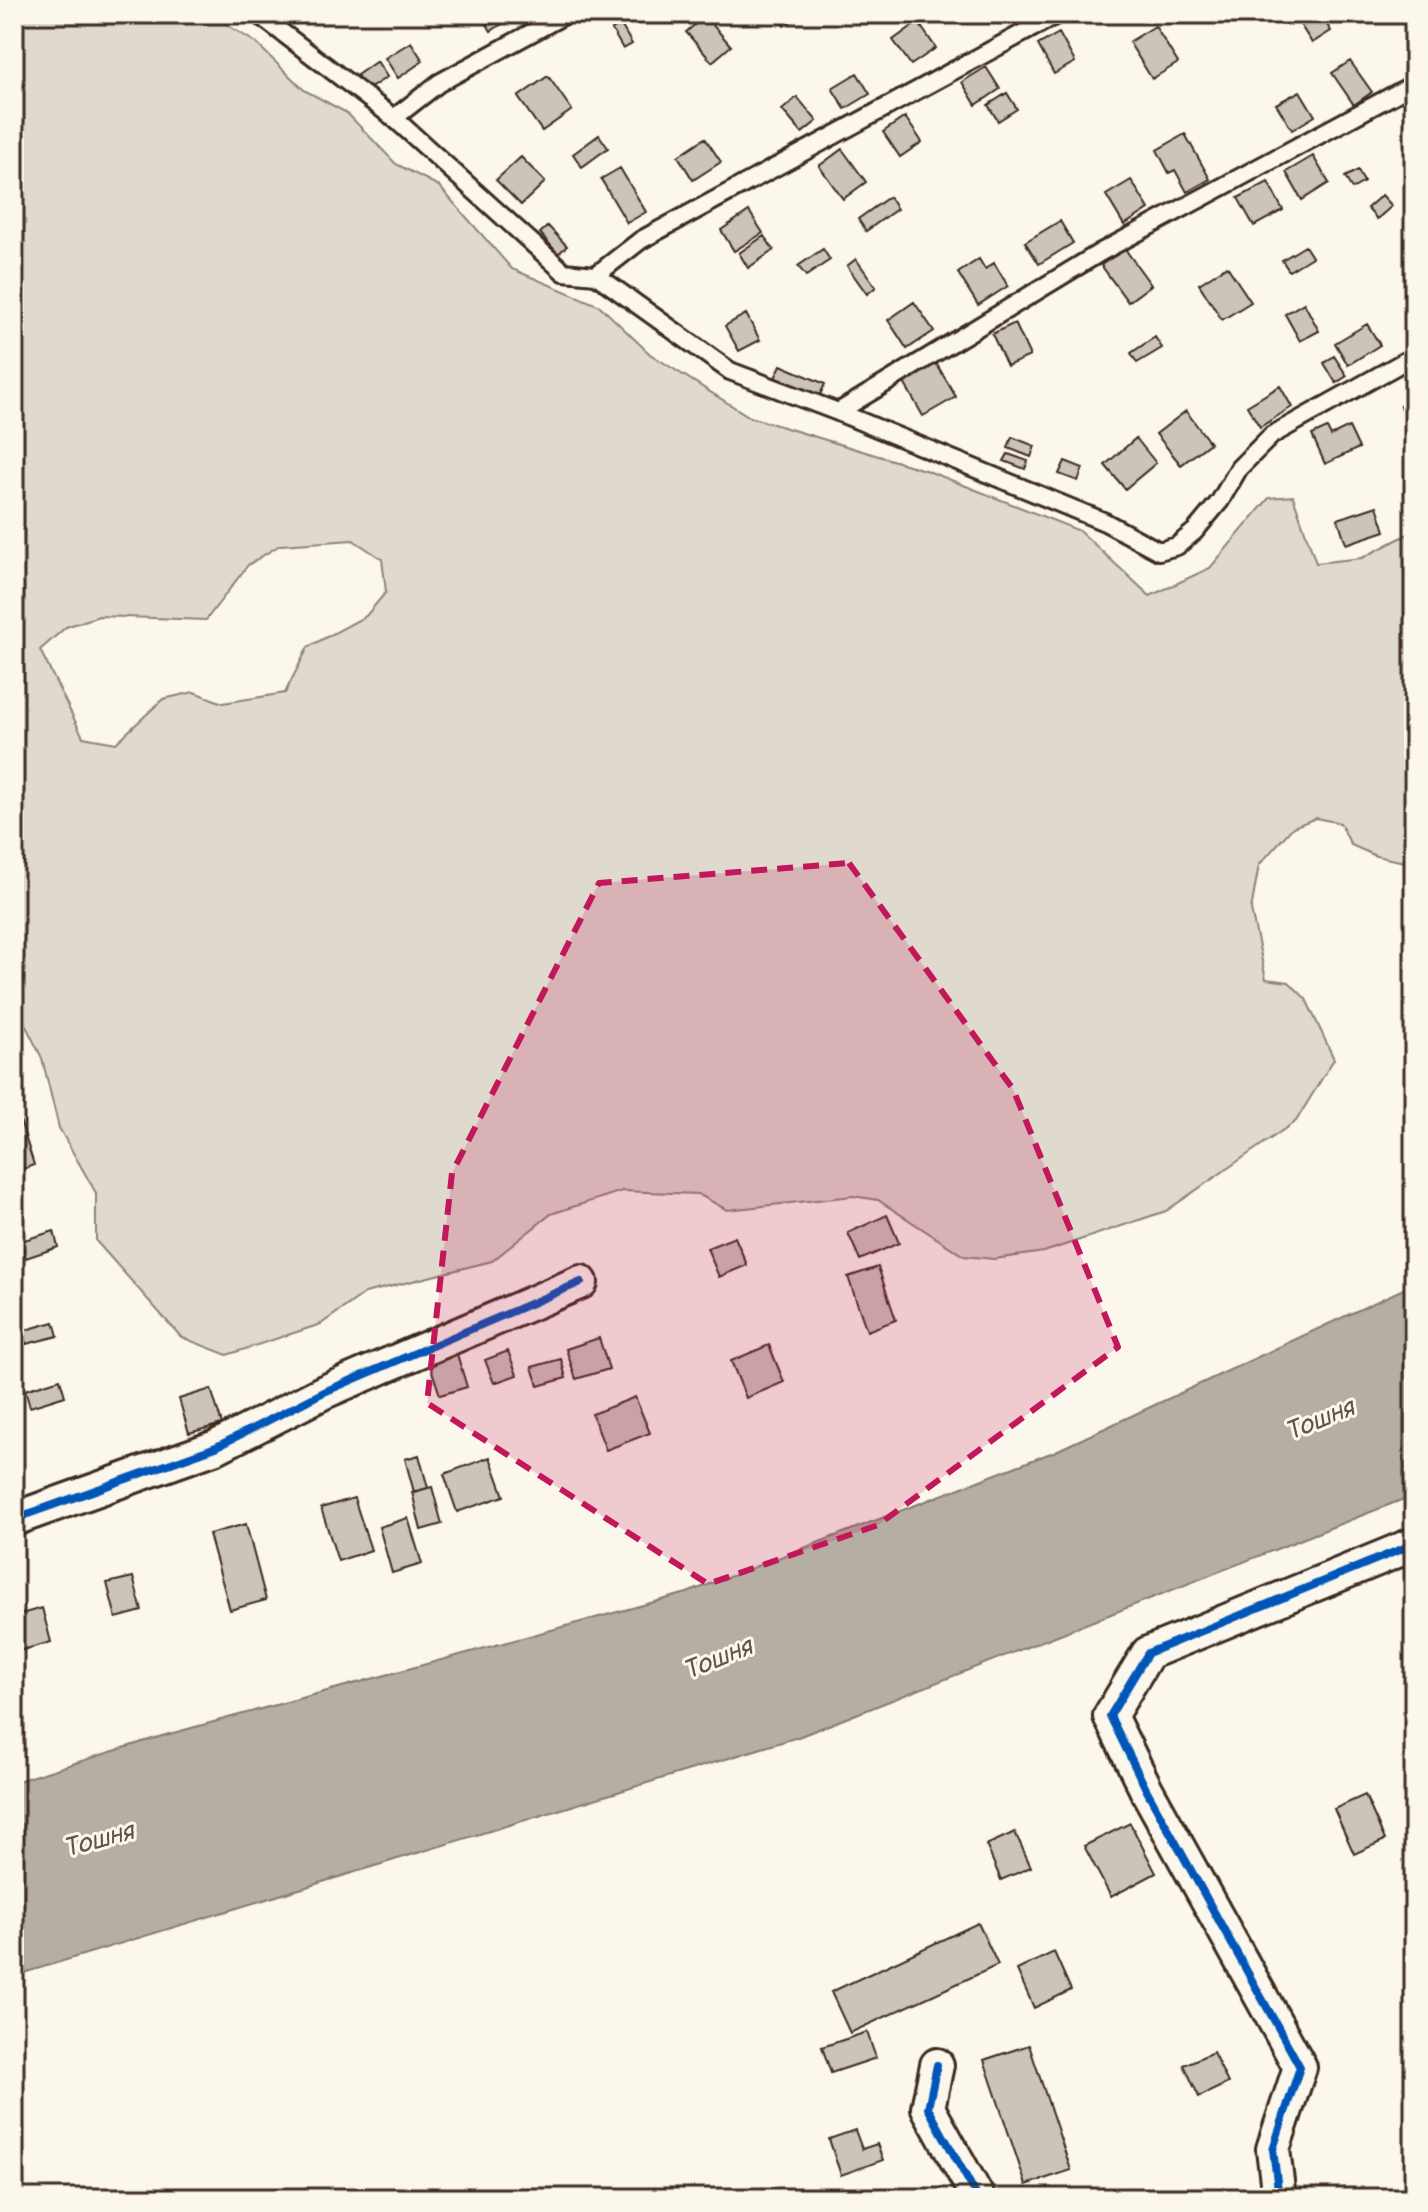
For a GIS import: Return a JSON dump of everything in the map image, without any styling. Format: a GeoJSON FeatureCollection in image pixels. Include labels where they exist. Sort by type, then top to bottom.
{"type":"FeatureCollection","features":[{"type":"Feature","properties":{"kind":"street"},"geometry":{"type":"LineString","coordinates":[[14,1519],[216,1447],[324,1392],[581,1282]]}},
{"type":"Feature","properties":{"kind":"street"},"geometry":{"type":"LineString","coordinates":[[1279,2198],[1273,2149],[1300,2067],[1146,1789],[1110,1716],[1148,1653],[1414,1544]]}},
{"type":"Feature","properties":{"kind":"street"},"geometry":{"type":"LineString","coordinates":[[937,2065],[928,2108],[978,2198]]}},
{"type":"Feature","properties":{"kind":"lane"},"geometry":{"type":"LineString","coordinates":[[258,14],[394,118],[564,272],[596,275],[730,371],[1105,522],[1159,551],[1177,546],[1195,531],[1220,501],[1239,468],[1272,435],[1414,356]]}},
{"type":"Feature","properties":{"kind":"lane"},"geometry":{"type":"LineString","coordinates":[[394,118],[439,83],[566,14]]}},
{"type":"Feature","properties":{"kind":"lane"},"geometry":{"type":"LineString","coordinates":[[596,275],[641,240],[1058,14]]}},
{"type":"Feature","properties":{"kind":"lane"},"geometry":{"type":"LineString","coordinates":[[838,412],[1101,252],[1414,84]]}},
{"type":"Feature","properties":{"kind":"highlighted area"},"geometry":{"type":"Polygon","coordinates":[[[849,863],[1013,1089],[1118,1347],[878,1525],[708,1584],[427,1403],[452,1173],[599,883],[849,863]]]}},
{"type":"Feature","properties":{"kind":"shaded area"},"geometry":{"type":"Polygon","coordinates":[[[14,14],[209,14],[255,42],[304,90],[347,113],[396,164],[439,186],[512,269],[600,306],[650,354],[750,417],[928,471],[1080,531],[1150,596],[1210,568],[1269,498],[1293,496],[1316,563],[1362,558],[1414,531],[1414,864],[1376,856],[1351,845],[1340,823],[1316,818],[1293,827],[1259,865],[1251,910],[1266,979],[1289,982],[1306,999],[1334,1059],[1296,1121],[1166,1211],[1044,1252],[994,1259],[964,1256],[878,1200],[853,1196],[727,1210],[698,1194],[622,1191],[551,1214],[492,1261],[365,1293],[321,1324],[227,1355],[181,1337],[96,1241],[96,1193],[59,1128],[42,1058],[14,1002],[14,14]],[[353,540],[280,545],[248,565],[206,620],[99,616],[66,627],[40,650],[83,737],[116,743],[163,699],[194,692],[223,703],[285,693],[308,647],[366,616],[386,592],[382,559],[353,540]]]}},
{"type":"Feature","properties":{"kind":"water","name":"Тошня"},"geometry":{"type":"Polygon","coordinates":[[[1414,1284],[1414,1495],[798,1737],[14,1976],[14,1782],[162,1736],[687,1593],[1056,1451],[1414,1284]]]}},
{"type":"Feature","properties":{"kind":"building"},"geometry":{"type":"Polygon","coordinates":[[[481,14],[516,14],[516,15],[491,31],[481,14]]]}},
{"type":"Feature","properties":{"kind":"building"},"geometry":{"type":"Polygon","coordinates":[[[775,14],[802,14],[784,26],[775,14]]]}},
{"type":"Feature","properties":{"kind":"building"},"geometry":{"type":"Polygon","coordinates":[[[1303,14],[1320,14],[1331,31],[1312,43],[1296,18],[1303,14]]]}},
{"type":"Feature","properties":{"kind":"building"},"geometry":{"type":"Polygon","coordinates":[[[705,16],[731,46],[712,62],[686,32],[705,16]]]}},
{"type":"Feature","properties":{"kind":"building"},"geometry":{"type":"Polygon","coordinates":[[[918,22],[936,48],[911,65],[893,40],[918,22]]]}},
{"type":"Feature","properties":{"kind":"building"},"geometry":{"type":"Polygon","coordinates":[[[621,25],[632,44],[623,49],[612,30],[621,25]]]}},
{"type":"Feature","properties":{"kind":"building"},"geometry":{"type":"Polygon","coordinates":[[[1155,26],[1178,63],[1152,79],[1129,42],[1155,26]]]}},
{"type":"Feature","properties":{"kind":"building"},"geometry":{"type":"Polygon","coordinates":[[[1059,33],[1075,62],[1054,74],[1038,45],[1059,33]]]}},
{"type":"Feature","properties":{"kind":"building"},"geometry":{"type":"Polygon","coordinates":[[[411,42],[423,61],[398,78],[385,58],[411,42]]]}},
{"type":"Feature","properties":{"kind":"building"},"geometry":{"type":"Polygon","coordinates":[[[377,61],[387,77],[367,90],[357,75],[377,61]]]}},
{"type":"Feature","properties":{"kind":"building"},"geometry":{"type":"Polygon","coordinates":[[[1350,61],[1372,92],[1354,105],[1332,73],[1350,61]]]}},
{"type":"Feature","properties":{"kind":"building"},"geometry":{"type":"Polygon","coordinates":[[[986,67],[1000,89],[976,105],[962,82],[986,67]]]}},
{"type":"Feature","properties":{"kind":"building"},"geometry":{"type":"Polygon","coordinates":[[[857,73],[870,94],[845,109],[832,88],[857,73]]]}},
{"type":"Feature","properties":{"kind":"building"},"geometry":{"type":"Polygon","coordinates":[[[548,76],[572,110],[542,131],[518,97],[548,76]]]}},
{"type":"Feature","properties":{"kind":"building"},"geometry":{"type":"Polygon","coordinates":[[[1300,91],[1315,116],[1292,130],[1276,104],[1300,91]]]}},
{"type":"Feature","properties":{"kind":"building"},"geometry":{"type":"Polygon","coordinates":[[[1007,93],[1017,109],[998,121],[988,105],[1007,93]]]}},
{"type":"Feature","properties":{"kind":"building"},"geometry":{"type":"Polygon","coordinates":[[[797,97],[817,121],[802,133],[782,110],[797,97]]]}},
{"type":"Feature","properties":{"kind":"building"},"geometry":{"type":"Polygon","coordinates":[[[905,117],[922,142],[900,157],[883,132],[905,117]]]}},
{"type":"Feature","properties":{"kind":"building"},"geometry":{"type":"Polygon","coordinates":[[[1185,134],[1210,179],[1187,192],[1175,170],[1169,173],[1157,150],[1185,134]]]}},
{"type":"Feature","properties":{"kind":"building"},"geometry":{"type":"Polygon","coordinates":[[[599,135],[608,148],[582,167],[573,154],[599,135]]]}},
{"type":"Feature","properties":{"kind":"building"},"geometry":{"type":"Polygon","coordinates":[[[705,138],[721,162],[693,180],[678,156],[705,138]]]}},
{"type":"Feature","properties":{"kind":"building"},"geometry":{"type":"Polygon","coordinates":[[[842,149],[866,182],[843,199],[819,166],[842,149]]]}},
{"type":"Feature","properties":{"kind":"building"},"geometry":{"type":"Polygon","coordinates":[[[1313,156],[1329,183],[1302,200],[1286,172],[1313,156]]]}},
{"type":"Feature","properties":{"kind":"building"},"geometry":{"type":"Polygon","coordinates":[[[521,157],[545,182],[521,205],[496,180],[521,157]]]}},
{"type":"Feature","properties":{"kind":"building"},"geometry":{"type":"Polygon","coordinates":[[[620,168],[646,212],[627,223],[601,179],[620,168]]]}},
{"type":"Feature","properties":{"kind":"building"},"geometry":{"type":"Polygon","coordinates":[[[1358,170],[1364,182],[1352,189],[1345,177],[1358,170]]]}},
{"type":"Feature","properties":{"kind":"building"},"geometry":{"type":"Polygon","coordinates":[[[1131,180],[1149,209],[1124,225],[1106,195],[1131,180]]]}},
{"type":"Feature","properties":{"kind":"building"},"geometry":{"type":"Polygon","coordinates":[[[1268,182],[1283,210],[1254,226],[1238,198],[1268,182]]]}},
{"type":"Feature","properties":{"kind":"building"},"geometry":{"type":"Polygon","coordinates":[[[1382,195],[1392,206],[1377,219],[1367,208],[1382,195]]]}},
{"type":"Feature","properties":{"kind":"building"},"geometry":{"type":"Polygon","coordinates":[[[889,197],[897,209],[866,231],[858,219],[889,197]]]}},
{"type":"Feature","properties":{"kind":"building"},"geometry":{"type":"Polygon","coordinates":[[[749,211],[763,233],[734,251],[721,230],[749,211]]]}},
{"type":"Feature","properties":{"kind":"building"},"geometry":{"type":"Polygon","coordinates":[[[1060,221],[1073,243],[1039,264],[1025,242],[1060,221]]]}},
{"type":"Feature","properties":{"kind":"building"},"geometry":{"type":"Polygon","coordinates":[[[548,226],[567,246],[558,254],[540,233],[548,226]]]}},
{"type":"Feature","properties":{"kind":"building"},"geometry":{"type":"Polygon","coordinates":[[[764,236],[774,250],[748,268],[739,253],[764,236]]]}},
{"type":"Feature","properties":{"kind":"building"},"geometry":{"type":"Polygon","coordinates":[[[1305,246],[1312,257],[1289,271],[1282,260],[1305,246]]]}},
{"type":"Feature","properties":{"kind":"building"},"geometry":{"type":"Polygon","coordinates":[[[823,249],[830,260],[806,276],[798,266],[823,249]]]}},
{"type":"Feature","properties":{"kind":"building"},"geometry":{"type":"Polygon","coordinates":[[[1125,249],[1151,285],[1128,302],[1101,265],[1125,249]]]}},
{"type":"Feature","properties":{"kind":"building"},"geometry":{"type":"Polygon","coordinates":[[[856,259],[876,287],[867,294],[847,266],[856,259]]]}},
{"type":"Feature","properties":{"kind":"building"},"geometry":{"type":"Polygon","coordinates":[[[979,259],[985,269],[994,263],[1008,286],[978,305],[958,273],[979,259]]]}},
{"type":"Feature","properties":{"kind":"building"},"geometry":{"type":"Polygon","coordinates":[[[1227,266],[1251,302],[1222,320],[1199,284],[1227,266]]]}},
{"type":"Feature","properties":{"kind":"building"},"geometry":{"type":"Polygon","coordinates":[[[914,302],[934,331],[907,349],[888,320],[914,302]]]}},
{"type":"Feature","properties":{"kind":"building"},"geometry":{"type":"Polygon","coordinates":[[[1304,303],[1319,331],[1300,341],[1285,314],[1304,303]]]}},
{"type":"Feature","properties":{"kind":"building"},"geometry":{"type":"Polygon","coordinates":[[[746,314],[760,340],[739,351],[725,326],[746,314]]]}},
{"type":"Feature","properties":{"kind":"building"},"geometry":{"type":"Polygon","coordinates":[[[1015,323],[1030,356],[1007,366],[992,334],[1015,323]]]}},
{"type":"Feature","properties":{"kind":"building"},"geometry":{"type":"Polygon","coordinates":[[[1367,324],[1380,345],[1348,365],[1335,343],[1367,324]]]}},
{"type":"Feature","properties":{"kind":"building"},"geometry":{"type":"Polygon","coordinates":[[[1155,337],[1162,348],[1137,363],[1131,353],[1155,337]]]}},
{"type":"Feature","properties":{"kind":"building"},"geometry":{"type":"Polygon","coordinates":[[[1334,356],[1347,376],[1336,383],[1324,363],[1334,356]]]}},
{"type":"Feature","properties":{"kind":"building"},"geometry":{"type":"Polygon","coordinates":[[[936,363],[956,397],[923,416],[903,381],[936,363]]]}},
{"type":"Feature","properties":{"kind":"building"},"geometry":{"type":"Polygon","coordinates":[[[781,365],[825,384],[818,399],[774,380],[781,365]]]}},
{"type":"Feature","properties":{"kind":"building"},"geometry":{"type":"Polygon","coordinates":[[[1280,386],[1292,407],[1260,427],[1247,406],[1280,386]]]}},
{"type":"Feature","properties":{"kind":"building"},"geometry":{"type":"Polygon","coordinates":[[[1414,395],[1414,427],[1400,405],[1414,395]]]}},
{"type":"Feature","properties":{"kind":"building"},"geometry":{"type":"Polygon","coordinates":[[[1186,411],[1210,443],[1181,465],[1156,434],[1186,411]]]}},
{"type":"Feature","properties":{"kind":"building"},"geometry":{"type":"Polygon","coordinates":[[[1349,427],[1359,448],[1325,464],[1312,435],[1327,428],[1331,436],[1349,427]]]}},
{"type":"Feature","properties":{"kind":"building"},"geometry":{"type":"Polygon","coordinates":[[[1012,437],[1035,446],[1031,457],[1008,448],[1012,437]]]}},
{"type":"Feature","properties":{"kind":"building"},"geometry":{"type":"Polygon","coordinates":[[[1136,438],[1156,463],[1125,489],[1105,465],[1136,438]]]}},
{"type":"Feature","properties":{"kind":"building"},"geometry":{"type":"Polygon","coordinates":[[[1008,454],[1028,461],[1025,469],[1004,461],[1008,454]]]}},
{"type":"Feature","properties":{"kind":"building"},"geometry":{"type":"Polygon","coordinates":[[[1065,461],[1083,468],[1078,481],[1059,474],[1065,461]]]}},
{"type":"Feature","properties":{"kind":"building"},"geometry":{"type":"Polygon","coordinates":[[[1377,506],[1385,531],[1346,544],[1338,519],[1377,506]]]}},
{"type":"Feature","properties":{"kind":"building"},"geometry":{"type":"Polygon","coordinates":[[[20,1120],[34,1165],[14,1172],[14,1122],[20,1120]]]}},
{"type":"Feature","properties":{"kind":"building"},"geometry":{"type":"Polygon","coordinates":[[[887,1215],[899,1243],[860,1260],[848,1233],[887,1215]]]}},
{"type":"Feature","properties":{"kind":"building"},"geometry":{"type":"Polygon","coordinates":[[[54,1231],[58,1247],[26,1258],[21,1241],[54,1231]]]}},
{"type":"Feature","properties":{"kind":"building"},"geometry":{"type":"Polygon","coordinates":[[[735,1237],[747,1265],[719,1277],[707,1248],[735,1237]]]}},
{"type":"Feature","properties":{"kind":"building"},"geometry":{"type":"Polygon","coordinates":[[[878,1267],[896,1320],[867,1331],[848,1277],[878,1267]]]}},
{"type":"Feature","properties":{"kind":"building"},"geometry":{"type":"Polygon","coordinates":[[[54,1322],[58,1336],[26,1344],[22,1331],[54,1322]]]}},
{"type":"Feature","properties":{"kind":"building"},"geometry":{"type":"Polygon","coordinates":[[[599,1338],[609,1369],[576,1379],[566,1349],[599,1338]]]}},
{"type":"Feature","properties":{"kind":"building"},"geometry":{"type":"Polygon","coordinates":[[[769,1345],[784,1382],[746,1398],[731,1361],[769,1345]]]}},
{"type":"Feature","properties":{"kind":"building"},"geometry":{"type":"Polygon","coordinates":[[[508,1351],[517,1375],[494,1383],[485,1360],[508,1351]]]}},
{"type":"Feature","properties":{"kind":"building"},"geometry":{"type":"Polygon","coordinates":[[[457,1354],[467,1387],[440,1395],[429,1362],[457,1354]]]}},
{"type":"Feature","properties":{"kind":"building"},"geometry":{"type":"Polygon","coordinates":[[[561,1359],[566,1378],[538,1386],[532,1367],[561,1359]]]}},
{"type":"Feature","properties":{"kind":"building"},"geometry":{"type":"Polygon","coordinates":[[[60,1379],[65,1396],[30,1407],[25,1390],[60,1379]]]}},
{"type":"Feature","properties":{"kind":"building"},"geometry":{"type":"Polygon","coordinates":[[[211,1389],[222,1424],[189,1433],[179,1399],[211,1389]]]}},
{"type":"Feature","properties":{"kind":"building"},"geometry":{"type":"Polygon","coordinates":[[[635,1397],[650,1433],[606,1450],[592,1414],[635,1397]]]}},
{"type":"Feature","properties":{"kind":"building"},"geometry":{"type":"Polygon","coordinates":[[[419,1455],[428,1488],[414,1492],[405,1459],[419,1455]]]}},
{"type":"Feature","properties":{"kind":"building"},"geometry":{"type":"Polygon","coordinates":[[[490,1457],[504,1496],[457,1512],[444,1474],[490,1457]]]}},
{"type":"Feature","properties":{"kind":"building"},"geometry":{"type":"Polygon","coordinates":[[[432,1487],[442,1524],[421,1530],[412,1492],[432,1487]]]}},
{"type":"Feature","properties":{"kind":"building"},"geometry":{"type":"Polygon","coordinates":[[[354,1498],[371,1550],[338,1561],[321,1508],[354,1498]]]}},
{"type":"Feature","properties":{"kind":"building"},"geometry":{"type":"Polygon","coordinates":[[[408,1518],[422,1564],[392,1573],[379,1527],[408,1518]]]}},
{"type":"Feature","properties":{"kind":"building"},"geometry":{"type":"Polygon","coordinates":[[[246,1524],[266,1600],[230,1610],[209,1534],[246,1524]]]}},
{"type":"Feature","properties":{"kind":"building"},"geometry":{"type":"Polygon","coordinates":[[[133,1577],[142,1611],[116,1618],[107,1583],[133,1577]]]}},
{"type":"Feature","properties":{"kind":"building"},"geometry":{"type":"Polygon","coordinates":[[[42,1608],[51,1642],[19,1651],[14,1633],[14,1616],[42,1608]]]}},
{"type":"Feature","properties":{"kind":"building"},"geometry":{"type":"Polygon","coordinates":[[[1365,1795],[1385,1840],[1354,1854],[1334,1809],[1365,1795]]]}},
{"type":"Feature","properties":{"kind":"building"},"geometry":{"type":"Polygon","coordinates":[[[1130,1823],[1156,1873],[1111,1897],[1084,1846],[1130,1823]]]}},
{"type":"Feature","properties":{"kind":"building"},"geometry":{"type":"Polygon","coordinates":[[[1015,1832],[1031,1867],[1001,1880],[986,1845],[1015,1832]]]}},
{"type":"Feature","properties":{"kind":"building"},"geometry":{"type":"Polygon","coordinates":[[[978,1923],[998,1965],[850,2033],[831,1992],[978,1923]]]}},
{"type":"Feature","properties":{"kind":"building"},"geometry":{"type":"Polygon","coordinates":[[[1054,1952],[1071,1990],[1034,2008],[1017,1970],[1054,1952]]]}},
{"type":"Feature","properties":{"kind":"building"},"geometry":{"type":"Polygon","coordinates":[[[867,2032],[876,2058],[831,2073],[822,2047],[867,2032]]]}},
{"type":"Feature","properties":{"kind":"building"},"geometry":{"type":"Polygon","coordinates":[[[1029,2045],[1071,2170],[1026,2185],[984,2060],[1029,2045]]]}},
{"type":"Feature","properties":{"kind":"building"},"geometry":{"type":"Polygon","coordinates":[[[1213,2052],[1228,2083],[1199,2097],[1184,2065],[1213,2052]]]}},
{"type":"Feature","properties":{"kind":"building"},"geometry":{"type":"Polygon","coordinates":[[[855,2130],[862,2149],[877,2144],[883,2160],[841,2175],[829,2139],[855,2130]]]}},
{"type":"Feature","properties":{"kind":"cycle path"},"geometry":{"type":"LineString","coordinates":[[14,1519],[216,1447],[324,1392],[581,1282]]}},
{"type":"Feature","properties":{"kind":"cycle path"},"geometry":{"type":"LineString","coordinates":[[1279,2198],[1273,2149],[1300,2067],[1146,1789],[1110,1716],[1148,1653],[1414,1544]]}},
{"type":"Feature","properties":{"kind":"cycle path"},"geometry":{"type":"LineString","coordinates":[[937,2065],[928,2108],[978,2198]]}}]}
